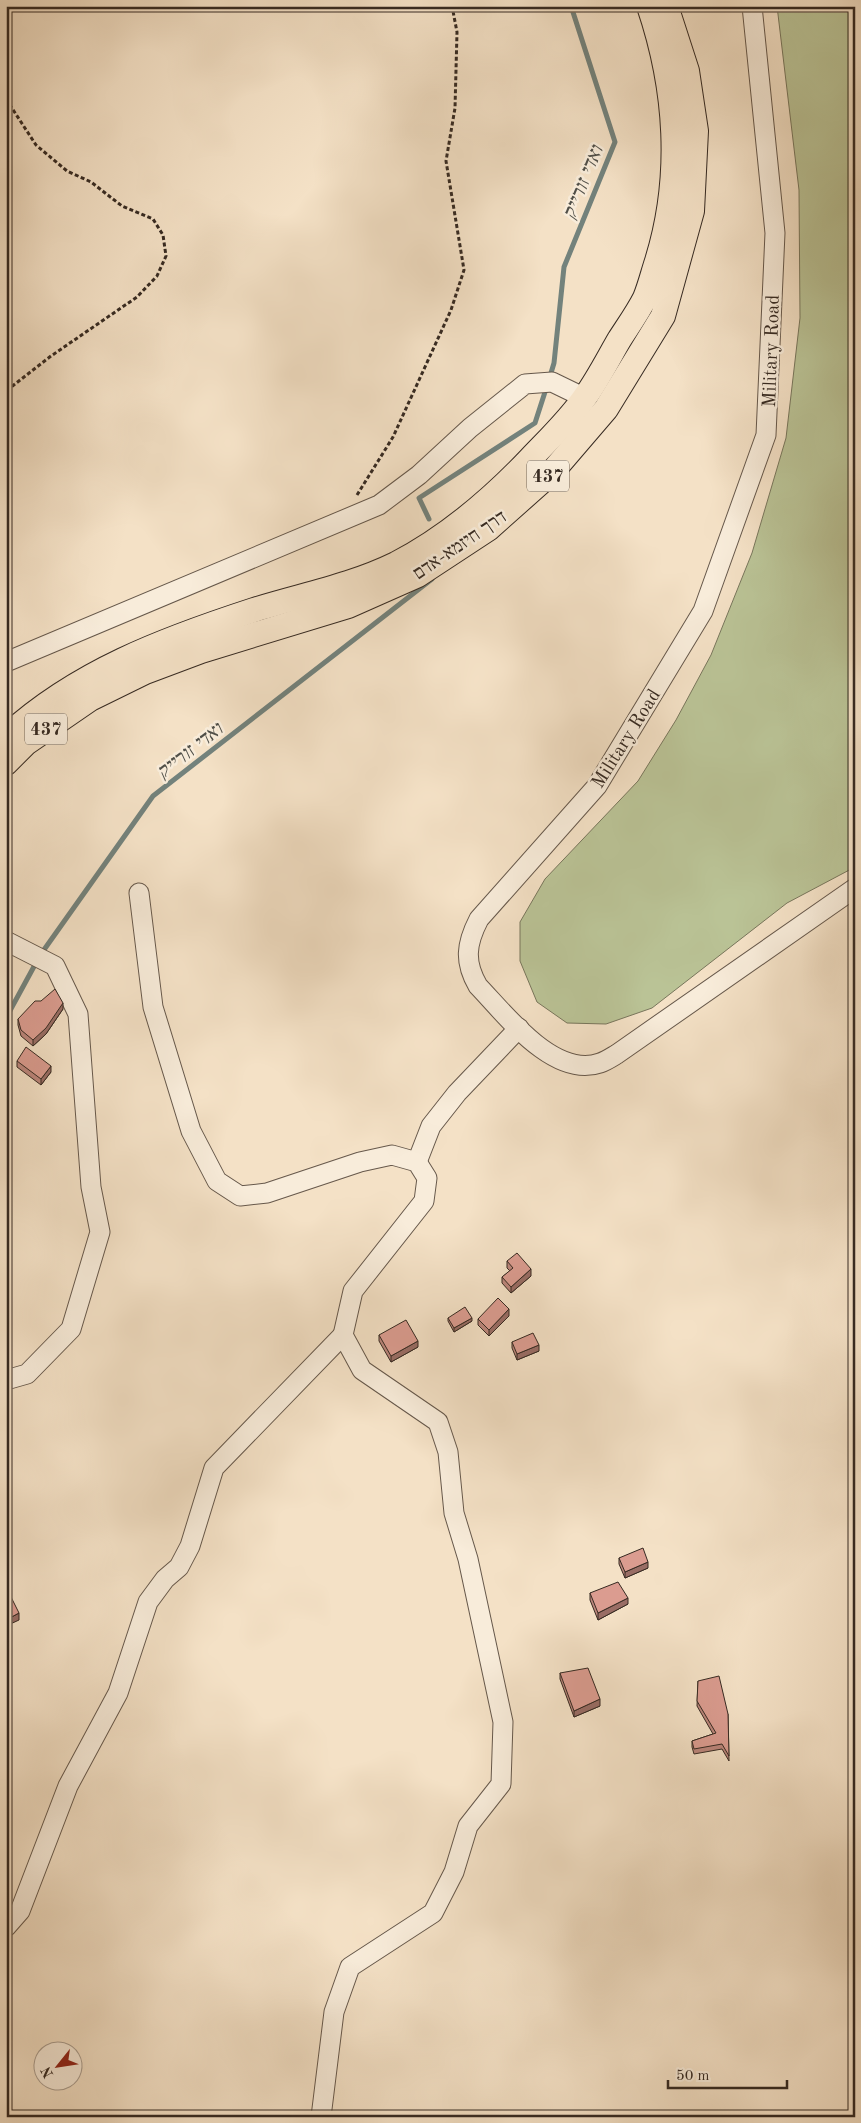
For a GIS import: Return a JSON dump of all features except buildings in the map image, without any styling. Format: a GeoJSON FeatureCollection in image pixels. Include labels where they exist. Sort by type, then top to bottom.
{"type":"FeatureCollection","features":[{"type":"Feature","properties":{"kind":"main road","name":"דרך חיזמא-אדם"},"geometry":{"type":"LineString","coordinates":[[6,737],[30,714],[74,685],[133,654],[256,609],[314,594],[396,564],[470,514],[508,482],[552,437],[585,398],[645,297],[662,245],[671,198],[675,154],[673,107],[664,61],[649,6]]}},
{"type":"Feature","properties":{"kind":"main road","name":"דרך חיזמא-אדם"},"geometry":{"type":"LineString","coordinates":[[6,763],[26,744],[90,699],[146,672],[200,650],[348,606],[418,575],[488,529],[552,472],[606,409],[663,316],[692,211],[696,131],[686,71],[666,6]]}},
{"type":"Feature","properties":{"kind":"street","name":"Military Road"},"geometry":{"type":"LineString","coordinates":[[752,6],[775,233],[766,436],[703,611],[597,786],[480,919],[473,931],[468,952],[471,974],[478,986],[542,1050],[560,1061],[580,1065],[599,1064],[617,1054],[855,888]]}},
{"type":"Feature","properties":{"kind":"street"},"geometry":{"type":"LineString","coordinates":[[6,662],[379,505],[420,475],[470,428],[525,384],[552,382],[585,398]]}},
{"type":"Feature","properties":{"kind":"street"},"geometry":{"type":"LineString","coordinates":[[6,1927],[20,1910],[68,1786],[118,1693],[148,1602],[164,1579],[180,1566],[190,1546],[214,1468],[343,1335],[352,1291],[424,1201],[428,1178],[417,1162],[392,1155],[360,1162],[267,1193],[240,1196],[217,1181],[192,1131],[153,1007],[139,893]]}},
{"type":"Feature","properties":{"kind":"street"},"geometry":{"type":"LineString","coordinates":[[6,941],[55,966],[78,1014],[91,1187],[100,1232],[71,1329],[27,1374],[6,1380]]}},
{"type":"Feature","properties":{"kind":"street"},"geometry":{"type":"LineString","coordinates":[[417,1162],[430,1126],[457,1093],[518,1028]]}},
{"type":"Feature","properties":{"kind":"street"},"geometry":{"type":"LineString","coordinates":[[321,2117],[328,2073],[334,2012],[350,1967],[433,1913],[454,1872],[468,1826],[501,1784],[503,1722],[468,1559],[454,1513],[448,1452],[438,1422],[362,1370],[343,1335]]}},
{"type":"Feature","properties":{"kind":"path"},"geometry":{"type":"LineString","coordinates":[[354,500],[393,437],[451,310],[464,270],[446,161],[455,108],[457,32],[452,6]]}},
{"type":"Feature","properties":{"kind":"path"},"geometry":{"type":"LineString","coordinates":[[6,99],[36,145],[67,171],[91,182],[122,206],[153,219],[163,235],[166,256],[157,276],[137,297],[51,356],[6,391]]}},
{"type":"Feature","properties":{"kind":"green space"},"geometry":{"type":"Polygon","coordinates":[[[777,6],[855,6],[855,867],[787,903],[652,1008],[606,1024],[567,1023],[537,1002],[520,961],[520,922],[545,879],[638,781],[676,720],[711,655],[752,553],[786,438],[800,318],[799,190],[777,6]]]}},
{"type":"Feature","properties":{"kind":"waterway","name":"ואדי זורייק"},"geometry":{"type":"LineString","coordinates":[[551,373],[554,363],[564,267],[615,142],[571,6]]}},
{"type":"Feature","properties":{"kind":"waterway","name":"ואדי זורייק"},"geometry":{"type":"LineString","coordinates":[[429,519],[419,498],[535,423],[545,392]]}},
{"type":"Feature","properties":{"kind":"waterway","name":"ואדי זורייק"},"geometry":{"type":"LineString","coordinates":[[41,954],[153,796],[432,579]]}},
{"type":"Feature","properties":{"kind":"waterway","name":"ואדי זורייק"},"geometry":{"type":"LineString","coordinates":[[6,1018],[37,961]]}}]}
